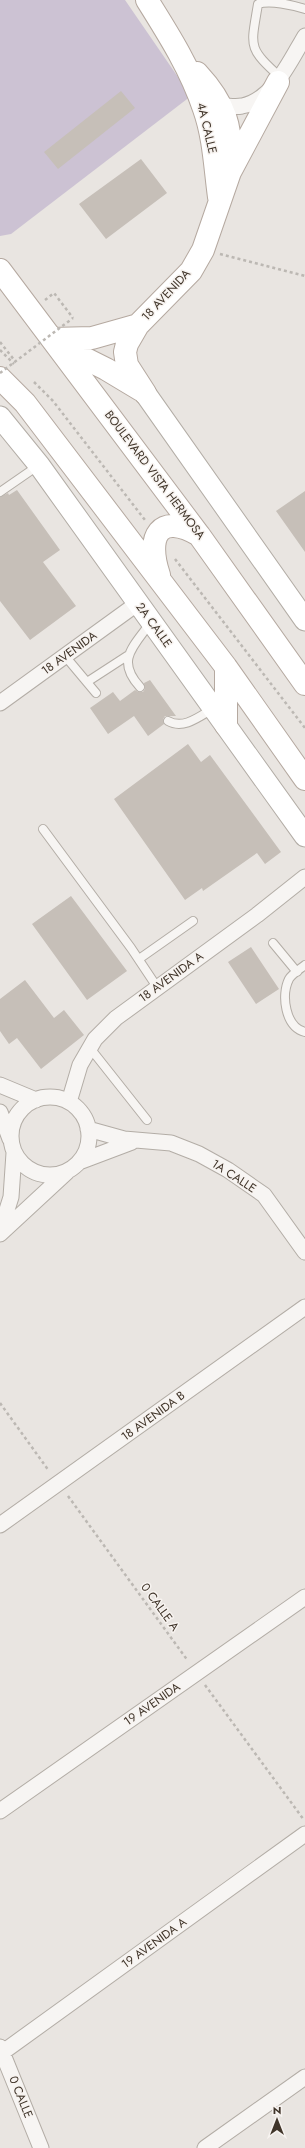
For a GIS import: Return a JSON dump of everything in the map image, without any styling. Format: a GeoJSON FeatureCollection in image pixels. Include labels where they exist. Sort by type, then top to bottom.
{"type":"FeatureCollection","features":[{"type":"Feature","properties":{"kind":"main road","name":"4A CALLE"},"geometry":{"type":"LineString","coordinates":[[148,0],[182,57],[204,109],[210,132],[220,202]]}},
{"type":"Feature","properties":{"kind":"main road","name":"4A CALLE"},"geometry":{"type":"LineString","coordinates":[[182,57],[203,79],[223,106],[229,130],[230,172]]}},
{"type":"Feature","properties":{"kind":"main road"},"geometry":{"type":"LineString","coordinates":[[230,172],[279,80]]}},
{"type":"Feature","properties":{"kind":"main road"},"geometry":{"type":"LineString","coordinates":[[194,83],[210,99],[223,106]]}},
{"type":"Feature","properties":{"kind":"main road","name":"18 AVENIDA"},"geometry":{"type":"LineString","coordinates":[[145,392],[127,365],[125,352],[132,333],[138,325],[186,277],[203,250],[230,172]]}},
{"type":"Feature","properties":{"kind":"main road","name":"BOULEVARD VISTA HERMOSA"},"geometry":{"type":"LineString","coordinates":[[0,270],[199,535],[305,684]]}},
{"type":"Feature","properties":{"kind":"main road"},"geometry":{"type":"LineString","coordinates":[[55,342],[92,338],[138,325]]}},
{"type":"Feature","properties":{"kind":"main road"},"geometry":{"type":"LineString","coordinates":[[55,342],[145,392]]}},
{"type":"Feature","properties":{"kind":"main road"},"geometry":{"type":"LineString","coordinates":[[0,378],[25,403],[226,667],[305,779]]}},
{"type":"Feature","properties":{"kind":"main road"},"geometry":{"type":"LineString","coordinates":[[162,583],[154,555],[154,542],[156,536],[161,531],[172,526],[186,527],[199,535]]}},
{"type":"Feature","properties":{"kind":"main road"},"geometry":{"type":"LineString","coordinates":[[226,667],[226,725]]}},
{"type":"Feature","properties":{"kind":"street"},"geometry":{"type":"LineString","coordinates":[[223,106],[241,106],[253,103],[279,80],[305,36]]}},
{"type":"Feature","properties":{"kind":"street"},"geometry":{"type":"LineString","coordinates":[[145,392],[305,620]]}},
{"type":"Feature","properties":{"kind":"street","name":"2A CALLE"},"geometry":{"type":"LineString","coordinates":[[0,418],[39,465],[305,836]]}},
{"type":"Feature","properties":{"kind":"street","name":"18 AVENIDA"},"geometry":{"type":"LineString","coordinates":[[0,703],[138,603]]}},
{"type":"Feature","properties":{"kind":"street","name":"18 AVENIDA A"},"geometry":{"type":"LineString","coordinates":[[69,1102],[80,1065],[94,1040],[116,1018],[257,915],[305,877]]}},
{"type":"Feature","properties":{"kind":"street"},"geometry":{"type":"LineString","coordinates":[[0,1084],[36,1100]]}},
{"type":"Feature","properties":{"kind":"street"},"geometry":{"type":"LineString","coordinates":[[47,1097],[58,1098],[69,1102],[78,1109],[85,1118],[89,1141],[86,1152],[74,1166],[0,1233],[11,1197],[13,1147],[11,1128],[16,1116],[24,1106],[36,1100],[47,1097]]}},
{"type":"Feature","properties":{"kind":"street"},"geometry":{"type":"LineString","coordinates":[[0,1112],[13,1147],[27,1167],[45,1175],[58,1174],[74,1166]]}},
{"type":"Feature","properties":{"kind":"street","name":"1A CALLE"},"geometry":{"type":"LineString","coordinates":[[88,1129],[112,1137],[171,1143],[199,1154],[228,1170],[264,1195],[305,1252]]}},
{"type":"Feature","properties":{"kind":"street","name":"1A CALLE"},"geometry":{"type":"LineString","coordinates":[[74,1166],[137,1140]]}},
{"type":"Feature","properties":{"kind":"street","name":"18 AVENIDA B"},"geometry":{"type":"LineString","coordinates":[[0,1525],[305,1307]]}},
{"type":"Feature","properties":{"kind":"street","name":"19 AVENIDA"},"geometry":{"type":"LineString","coordinates":[[0,1811],[305,1597]]}},
{"type":"Feature","properties":{"kind":"street","name":"19 AVENIDA A"},"geometry":{"type":"LineString","coordinates":[[2,2050],[305,1834]]}},
{"type":"Feature","properties":{"kind":"street","name":"0 CALLE"},"geometry":{"type":"LineString","coordinates":[[2,2050],[41,2148]]}},
{"type":"Feature","properties":{"kind":"street"},"geometry":{"type":"LineString","coordinates":[[205,2148],[305,2076]]}},
{"type":"Feature","properties":{"kind":"lane"},"geometry":{"type":"LineString","coordinates":[[279,80],[262,60],[253,46],[258,4],[266,1],[282,3],[305,9]]}},
{"type":"Feature","properties":{"kind":"lane"},"geometry":{"type":"LineString","coordinates":[[0,492],[39,465]]}},
{"type":"Feature","properties":{"kind":"lane"},"geometry":{"type":"LineString","coordinates":[[87,682],[127,656],[152,621]]}},
{"type":"Feature","properties":{"kind":"lane"},"geometry":{"type":"LineString","coordinates":[[65,656],[96,693]]}},
{"type":"Feature","properties":{"kind":"lane"},"geometry":{"type":"LineString","coordinates":[[127,656],[128,668],[132,678],[140,686]]}},
{"type":"Feature","properties":{"kind":"lane"},"geometry":{"type":"LineString","coordinates":[[168,722],[174,725],[182,724],[196,719],[214,708]]}},
{"type":"Feature","properties":{"kind":"lane"},"geometry":{"type":"LineString","coordinates":[[43,829],[158,987]]}},
{"type":"Feature","properties":{"kind":"lane"},"geometry":{"type":"LineString","coordinates":[[139,959],[193,921]]}},
{"type":"Feature","properties":{"kind":"lane"},"geometry":{"type":"LineString","coordinates":[[273,943],[297,972]]}},
{"type":"Feature","properties":{"kind":"lane"},"geometry":{"type":"LineString","coordinates":[[305,965],[290,978],[285,989],[287,1015],[299,1031],[305,1032]]}},
{"type":"Feature","properties":{"kind":"lane"},"geometry":{"type":"LineString","coordinates":[[90,1048],[146,1120]]}},
{"type":"Feature","properties":{"kind":"path"},"geometry":{"type":"LineString","coordinates":[[203,250],[305,276]]}},
{"type":"Feature","properties":{"kind":"path"},"geometry":{"type":"LineString","coordinates":[[0,373],[73,318],[54,294]]}},
{"type":"Feature","properties":{"kind":"path"},"geometry":{"type":"LineString","coordinates":[[0,342],[15,361]]}},
{"type":"Feature","properties":{"kind":"path","name":"0 CALLE A"},"geometry":{"type":"LineString","coordinates":[[0,1403],[305,1821]]}},
{"type":"Feature","properties":{"kind":"shaded area"},"geometry":{"type":"Polygon","coordinates":[[[0,0],[125,0],[191,96],[11,234],[0,236],[0,0]]]}},
{"type":"Feature","properties":{"kind":"building"},"geometry":{"type":"Polygon","coordinates":[[[121,91],[135,108],[58,169],[44,152],[121,91]]]}},
{"type":"Feature","properties":{"kind":"building"},"geometry":{"type":"Polygon","coordinates":[[[141,159],[167,193],[106,239],[79,204],[141,159]]]}},
{"type":"Feature","properties":{"kind":"building"},"geometry":{"type":"Polygon","coordinates":[[[17,490],[60,550],[43,562],[76,606],[30,640],[0,601],[0,497],[8,493],[9,495],[17,490]]]}},
{"type":"Feature","properties":{"kind":"building"},"geometry":{"type":"Polygon","coordinates":[[[305,491],[305,552],[276,511],[305,491]]]}},
{"type":"Feature","properties":{"kind":"building"},"geometry":{"type":"Polygon","coordinates":[[[150,680],[176,716],[165,716],[163,719],[164,724],[148,736],[134,716],[108,734],[90,708],[113,692],[120,701],[135,690],[138,692],[143,692],[145,689],[144,683],[150,680]]]}},
{"type":"Feature","properties":{"kind":"building"},"geometry":{"type":"Polygon","coordinates":[[[188,744],[201,762],[210,755],[281,852],[265,864],[257,853],[203,891],[202,888],[185,900],[114,799],[188,744]]]}},
{"type":"Feature","properties":{"kind":"building"},"geometry":{"type":"Polygon","coordinates":[[[71,896],[127,971],[87,1000],[32,924],[71,896]]]}},
{"type":"Feature","properties":{"kind":"building"},"geometry":{"type":"Polygon","coordinates":[[[251,947],[279,989],[256,1004],[228,962],[251,947]]]}},
{"type":"Feature","properties":{"kind":"building"},"geometry":{"type":"Polygon","coordinates":[[[25,980],[54,1018],[64,1010],[84,1035],[41,1069],[17,1038],[9,1044],[0,1031],[0,999],[25,980]]]}}]}
